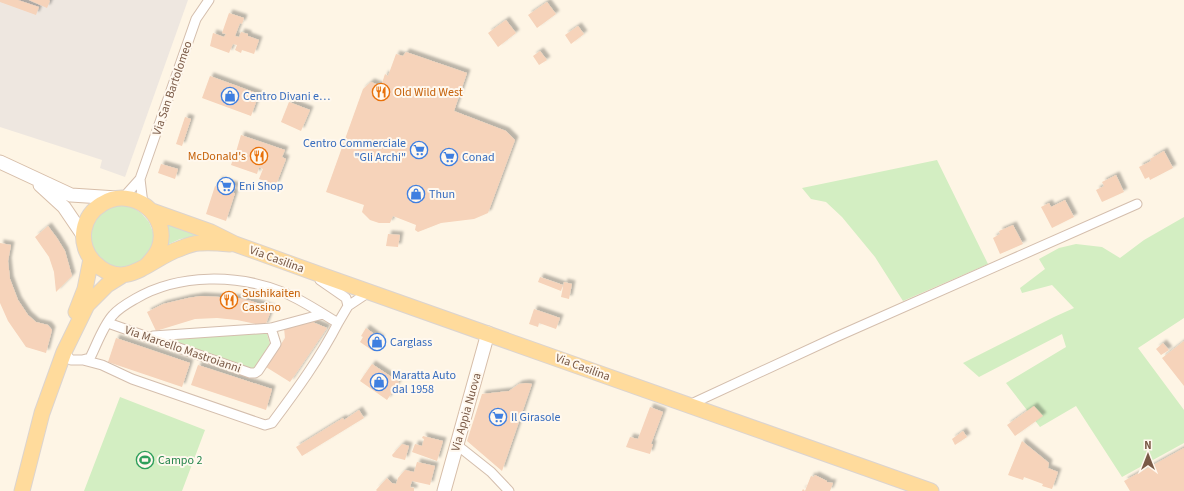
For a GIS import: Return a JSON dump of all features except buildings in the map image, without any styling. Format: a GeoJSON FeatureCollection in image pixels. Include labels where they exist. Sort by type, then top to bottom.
{"type":"FeatureCollection","features":[{"type":"Feature","properties":{"kind":"main road"},"geometry":{"type":"LineString","coordinates":[[0,162],[70,195],[120,198]]}},
{"type":"Feature","properties":{"kind":"main road"},"geometry":{"type":"LineString","coordinates":[[30,175],[64,207],[83,235]]}},
{"type":"Feature","properties":{"kind":"main road"},"geometry":{"type":"LineString","coordinates":[[120,198],[106,201],[97,207],[85,224],[83,235],[85,248],[91,259],[100,268],[111,273],[123,275]]}},
{"type":"Feature","properties":{"kind":"main road","name":"Via Casilina"},"geometry":{"type":"LineString","coordinates":[[120,198],[135,199],[147,208],[211,232],[234,244],[931,491]]}},
{"type":"Feature","properties":{"kind":"main road"},"geometry":{"type":"LineString","coordinates":[[145,267],[154,258],[159,247],[161,234],[158,222],[147,208]]}},
{"type":"Feature","properties":{"kind":"main road","name":"Via Casilina"},"geometry":{"type":"LineString","coordinates":[[84,304],[107,285],[123,275],[135,273],[177,249],[199,243],[234,244]]}},
{"type":"Feature","properties":{"kind":"main road"},"geometry":{"type":"LineString","coordinates":[[22,491],[42,413],[64,352],[84,304],[91,259]]}},
{"type":"Feature","properties":{"kind":"main road"},"geometry":{"type":"LineString","coordinates":[[14,491],[35,411],[57,349],[84,304]]}},
{"type":"Feature","properties":{"kind":"main road","name":"Via Appia Nuova"},"geometry":{"type":"LineString","coordinates":[[444,491],[488,333]]}},
{"type":"Feature","properties":{"kind":"street","name":"Via San Bartolomeo"},"geometry":{"type":"LineString","coordinates":[[140,179],[196,19],[209,0]]}},
{"type":"Feature","properties":{"kind":"street"},"geometry":{"type":"LineString","coordinates":[[120,198],[140,179],[147,208]]}},
{"type":"Feature","properties":{"kind":"street"},"geometry":{"type":"LineString","coordinates":[[689,405],[836,337],[1137,204]]}},
{"type":"Feature","properties":{"kind":"street"},"geometry":{"type":"LineString","coordinates":[[302,268],[341,293],[346,298],[348,306]]}},
{"type":"Feature","properties":{"kind":"street"},"geometry":{"type":"LineString","coordinates":[[64,352],[71,360],[90,358],[113,315],[126,304],[141,295],[179,282],[200,280],[238,281],[266,287],[286,294],[338,323]]}},
{"type":"Feature","properties":{"kind":"street"},"geometry":{"type":"LineString","coordinates":[[82,360],[102,365],[132,378],[264,425],[272,423],[290,399],[330,339],[348,306],[369,292]]}},
{"type":"Feature","properties":{"kind":"street"},"geometry":{"type":"LineString","coordinates":[[148,337],[271,328],[323,314]]}},
{"type":"Feature","properties":{"kind":"street","name":"Via Marcello Mastroianni"},"geometry":{"type":"LineString","coordinates":[[108,323],[250,373],[255,373],[276,344],[271,328]]}},
{"type":"Feature","properties":{"kind":"street"},"geometry":{"type":"LineString","coordinates":[[457,445],[491,472],[509,491]]}},
{"type":"Feature","properties":{"kind":"shaded area"},"geometry":{"type":"Polygon","coordinates":[[[0,0],[188,0],[125,177],[100,168],[102,160],[0,127],[0,0]]]}},
{"type":"Feature","properties":{"kind":"green space"},"geometry":{"type":"Polygon","coordinates":[[[937,160],[988,264],[903,301],[875,257],[842,217],[826,202],[811,199],[802,188],[937,160]]]}},
{"type":"Feature","properties":{"kind":"green space"},"geometry":{"type":"Polygon","coordinates":[[[120,205],[132,207],[141,213],[149,222],[153,232],[153,244],[149,254],[142,263],[121,272],[99,264],[87,232],[92,222],[100,214],[109,208],[120,205]]]}},
{"type":"Feature","properties":{"kind":"green space"},"geometry":{"type":"Polygon","coordinates":[[[1184,217],[1184,318],[1138,348],[1184,410],[1184,443],[1122,477],[1076,406],[1040,427],[1006,383],[1066,347],[1062,334],[979,377],[963,363],[1074,308],[1052,285],[1022,293],[1020,288],[1045,269],[1039,259],[1059,248],[1076,244],[1102,247],[1120,258],[1144,240],[1184,217]]]}},
{"type":"Feature","properties":{"kind":"green space"},"geometry":{"type":"Polygon","coordinates":[[[164,222],[203,236],[180,239],[167,245],[164,222]]]}},
{"type":"Feature","properties":{"kind":"green space"},"geometry":{"type":"Polygon","coordinates":[[[263,331],[267,334],[270,344],[254,368],[251,370],[178,345],[175,341],[177,337],[263,331]]]}},
{"type":"Feature","properties":{"kind":"green space","name":"Campo 2"},"geometry":{"type":"Polygon","coordinates":[[[120,397],[205,430],[182,491],[84,491],[120,397]]]}},
{"type":"Feature","properties":{"kind":"place","name":"Old Wild West"},"geometry":{"type":"Point","coordinates":[381,92]}},
{"type":"Feature","properties":{"kind":"place","name":"Centro Divani e…"},"geometry":{"type":"Point","coordinates":[230,96]}},
{"type":"Feature","properties":{"kind":"place","name":"Centro Commerciale \"Gli Archi\""},"geometry":{"type":"Point","coordinates":[419,150]}},
{"type":"Feature","properties":{"kind":"place","name":"McDonald's"},"geometry":{"type":"Point","coordinates":[259,156]}},
{"type":"Feature","properties":{"kind":"place","name":"Conad"},"geometry":{"type":"Point","coordinates":[449,157]}},
{"type":"Feature","properties":{"kind":"place","name":"Eni Shop"},"geometry":{"type":"Point","coordinates":[226,186]}},
{"type":"Feature","properties":{"kind":"place","name":"Thun"},"geometry":{"type":"Point","coordinates":[416,194]}},
{"type":"Feature","properties":{"kind":"place","name":"Sushikaiten Cassino"},"geometry":{"type":"Point","coordinates":[229,300]}},
{"type":"Feature","properties":{"kind":"place","name":"Carglass"},"geometry":{"type":"Point","coordinates":[377,342]}},
{"type":"Feature","properties":{"kind":"place","name":"Maratta Auto dal 1958"},"geometry":{"type":"Point","coordinates":[379,382]}},
{"type":"Feature","properties":{"kind":"place","name":"Il Girasole"},"geometry":{"type":"Point","coordinates":[498,417]}},
{"type":"Feature","properties":{"kind":"place","name":"Campo 2"},"geometry":{"type":"Point","coordinates":[145,460]}}]}
